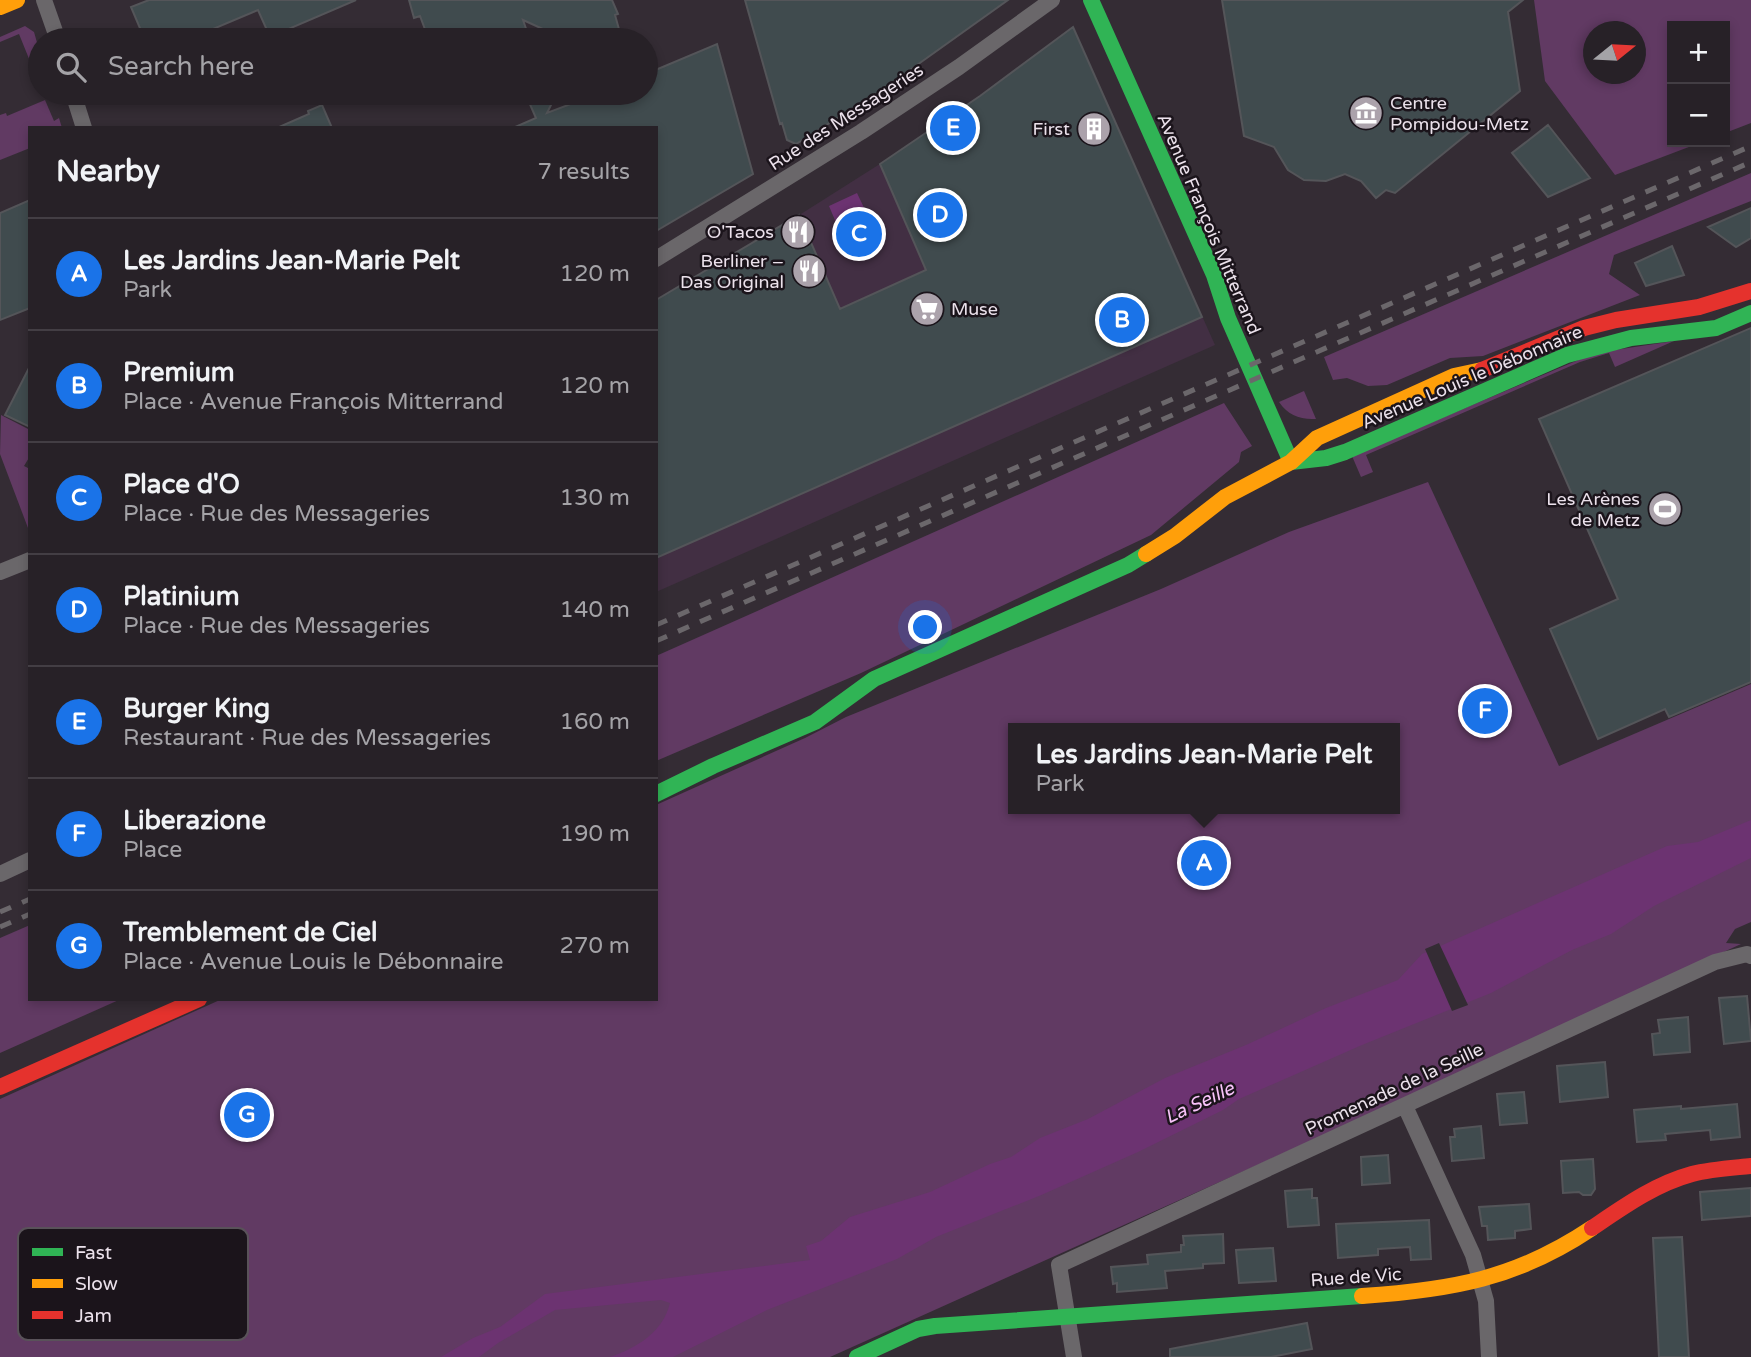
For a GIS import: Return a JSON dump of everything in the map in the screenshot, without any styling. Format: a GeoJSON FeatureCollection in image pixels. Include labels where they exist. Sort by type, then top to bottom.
{"type":"FeatureCollection","features":[{"type":"Feature","properties":{"kind":"street"},"geometry":{"type":"LineString","coordinates":[[0,7],[18,0]]}},
{"type":"Feature","properties":{"kind":"street"},"geometry":{"type":"LineString","coordinates":[[44,0],[54,28]]}},
{"type":"Feature","properties":{"kind":"street","name":"Rue des Messageries"},"geometry":{"type":"LineString","coordinates":[[658,258],[861,132],[959,67],[1052,0]]}},
{"type":"Feature","properties":{"kind":"street","name":"Avenue François Mitterrand"},"geometry":{"type":"LineString","coordinates":[[1091,0],[1214,275],[1228,318],[1291,462]]}},
{"type":"Feature","properties":{"kind":"street"},"geometry":{"type":"LineString","coordinates":[[77,105],[83,126]]}},
{"type":"Feature","properties":{"kind":"street","name":"Avenue Louis le Débonnaire"},"geometry":{"type":"LineString","coordinates":[[658,793],[815,722],[874,679],[1128,565],[1167,542],[1225,497],[1291,462],[1317,438],[1454,376],[1484,369],[1584,328],[1616,320],[1699,307],[1751,291]]}},
{"type":"Feature","properties":{"kind":"street","name":"Avenue Louis le Débonnaire"},"geometry":{"type":"LineString","coordinates":[[1291,462],[1326,458],[1345,452],[1567,355],[1631,338],[1716,328],[1751,313]]}},
{"type":"Feature","properties":{"kind":"street"},"geometry":{"type":"LineString","coordinates":[[0,572],[28,561]]}},
{"type":"Feature","properties":{"kind":"street"},"geometry":{"type":"LineString","coordinates":[[0,874],[28,861]]}},
{"type":"Feature","properties":{"kind":"street","name":"Promenade de la Seille"},"geometry":{"type":"LineString","coordinates":[[1069,1318],[1059,1265],[1715,962],[1749,955]]}},
{"type":"Feature","properties":{"kind":"street"},"geometry":{"type":"LineString","coordinates":[[0,1087],[194,1001]]}},
{"type":"Feature","properties":{"kind":"street"},"geometry":{"type":"LineString","coordinates":[[1405,1105],[1473,1255],[1482,1281],[1486,1301],[1489,1357]]}},
{"type":"Feature","properties":{"kind":"street","name":"Rue de Vic"},"geometry":{"type":"LineString","coordinates":[[857,1357],[918,1329],[935,1326],[1420,1292],[1482,1281],[1557,1251],[1650,1191],[1684,1176],[1721,1168],[1751,1166]]}},
{"type":"Feature","properties":{"kind":"street"},"geometry":{"type":"LineString","coordinates":[[1069,1318],[1074,1357]]}},
{"type":"Feature","properties":{"kind":"shaded area"},"geometry":{"type":"Polygon","coordinates":[[[1534,0],[1751,0],[1751,123],[1730,131],[1730,21],[1667,21],[1667,147],[1689,147],[1615,175],[1545,81],[1534,0]]]}},
{"type":"Feature","properties":{"kind":"shaded area"},"geometry":{"type":"Polygon","coordinates":[[[25,26],[28,28],[28,56],[19,34],[0,42],[0,37],[25,26]]]}},
{"type":"Feature","properties":{"kind":"shaded area","name":"Muse"},"geometry":{"type":"Polygon","coordinates":[[[1073,27],[1215,345],[658,591],[658,299],[782,226],[980,96],[1073,27]]]}},
{"type":"Feature","properties":{"kind":"shaded area"},"geometry":{"type":"Polygon","coordinates":[[[33,105],[47,105],[54,121],[59,118],[61,126],[28,126],[28,149],[0,160],[0,115],[6,113],[7,116],[33,105]]]}},
{"type":"Feature","properties":{"kind":"shaded area"},"geometry":{"type":"Polygon","coordinates":[[[1751,173],[1751,201],[1614,255],[1609,274],[1640,295],[1483,356],[1450,358],[1387,385],[1368,386],[1347,378],[1333,380],[1324,357],[1751,173]]]}},
{"type":"Feature","properties":{"kind":"shaded area"},"geometry":{"type":"Polygon","coordinates":[[[1674,341],[1615,367],[1609,353],[1580,362],[1366,455],[1373,472],[1361,477],[1352,456],[1595,353],[1674,341]]]}},
{"type":"Feature","properties":{"kind":"shaded area"},"geometry":{"type":"Polygon","coordinates":[[[1304,391],[1316,419],[1295,416],[1279,402],[1304,391]]]}},
{"type":"Feature","properties":{"kind":"shaded area"},"geometry":{"type":"Polygon","coordinates":[[[1224,403],[1252,446],[1241,452],[1239,462],[1151,535],[861,673],[658,760],[658,655],[1224,403]]]}},
{"type":"Feature","properties":{"kind":"shaded area"},"geometry":{"type":"Polygon","coordinates":[[[1,415],[28,429],[28,459],[24,466],[28,468],[28,528],[0,454],[1,415]]]}},
{"type":"Feature","properties":{"kind":"shaded area"},"geometry":{"type":"Polygon","coordinates":[[[1428,482],[1559,766],[1751,684],[1751,922],[1735,929],[1726,943],[1741,944],[1402,1100],[830,1357],[0,1357],[0,1099],[218,1001],[658,1001],[658,804],[846,717],[1161,589],[1289,532],[1428,482]]]}},
{"type":"Feature","properties":{"kind":"shaded area"},"geometry":{"type":"Polygon","coordinates":[[[28,926],[28,1001],[117,1001],[0,1053],[0,938],[28,926]]]}},
{"type":"Feature","properties":{"kind":"water"},"geometry":{"type":"Polygon","coordinates":[[[857,193],[866,212],[837,225],[829,206],[857,193]]]}},
{"type":"Feature","properties":{"kind":"water","name":"La Seille"},"geometry":{"type":"Polygon","coordinates":[[[1751,820],[1751,858],[1654,906],[1611,934],[1572,950],[1491,993],[1239,1099],[1223,1110],[1138,1152],[1039,1196],[936,1237],[897,1259],[767,1310],[673,1357],[610,1357],[639,1344],[655,1330],[667,1313],[670,1303],[661,1300],[555,1310],[479,1357],[441,1357],[473,1338],[500,1327],[545,1294],[810,1260],[806,1246],[821,1241],[850,1217],[930,1192],[1011,1157],[1040,1138],[1088,1119],[1165,1078],[1326,1008],[1398,980],[1422,954],[1667,846],[1698,842],[1751,820]]]}},
{"type":"Feature","properties":{"kind":"pier"},"geometry":{"type":"Polygon","coordinates":[[[1439,943],[1468,1005],[1452,1011],[1425,949],[1439,943]]]}},
{"type":"Feature","properties":{"kind":"building"},"geometry":{"type":"Polygon","coordinates":[[[149,0],[356,0],[291,28],[266,28],[258,10],[215,28],[140,28],[131,7],[149,0]]]}},
{"type":"Feature","properties":{"kind":"building"},"geometry":{"type":"Polygon","coordinates":[[[409,0],[612,0],[618,14],[615,15],[619,28],[541,28],[523,20],[526,28],[424,28],[420,16],[414,18],[409,0]]]}},
{"type":"Feature","properties":{"kind":"building"},"geometry":{"type":"Polygon","coordinates":[[[745,0],[1008,0],[882,90],[796,144],[787,140],[782,123],[780,124],[745,0]]]}},
{"type":"Feature","properties":{"kind":"building","name":"Centre Pompidou-Metz"},"geometry":{"type":"Polygon","coordinates":[[[1222,0],[1523,0],[1508,12],[1520,91],[1395,193],[1386,190],[1376,198],[1361,181],[1345,174],[1326,181],[1304,180],[1288,170],[1274,147],[1244,136],[1222,0]]]}},
{"type":"Feature","properties":{"kind":"building","name":"Muse"},"geometry":{"type":"Polygon","coordinates":[[[1073,27],[1202,317],[658,557],[658,299],[799,215],[840,309],[926,270],[880,164],[980,96],[1073,27]]]}},
{"type":"Feature","properties":{"kind":"building"},"geometry":{"type":"Polygon","coordinates":[[[717,44],[753,174],[658,230],[658,126],[518,126],[536,118],[530,105],[551,105],[547,113],[568,105],[658,105],[658,69],[717,44]]]}},
{"type":"Feature","properties":{"kind":"building"},"geometry":{"type":"Polygon","coordinates":[[[322,105],[331,126],[282,126],[309,114],[308,111],[322,105]]]}},
{"type":"Feature","properties":{"kind":"building"},"geometry":{"type":"Polygon","coordinates":[[[1548,125],[1590,178],[1548,197],[1512,153],[1548,125]]]}},
{"type":"Feature","properties":{"kind":"building"},"geometry":{"type":"Polygon","coordinates":[[[28,201],[28,309],[0,320],[0,213],[28,201]]]}},
{"type":"Feature","properties":{"kind":"building"},"geometry":{"type":"Polygon","coordinates":[[[1751,208],[1751,238],[1736,247],[1708,227],[1751,208]]]}},
{"type":"Feature","properties":{"kind":"building"},"geometry":{"type":"Polygon","coordinates":[[[1672,246],[1684,275],[1646,286],[1635,263],[1672,246]]]}},
{"type":"Feature","properties":{"kind":"building","name":"Les Arènes de Metz"},"geometry":{"type":"Polygon","coordinates":[[[1751,328],[1751,682],[1669,717],[1665,709],[1598,739],[1550,629],[1618,599],[1539,419],[1751,328]]]}},
{"type":"Feature","properties":{"kind":"building"},"geometry":{"type":"Polygon","coordinates":[[[28,370],[28,426],[5,415],[28,370]]]}},
{"type":"Feature","properties":{"kind":"building"},"geometry":{"type":"Polygon","coordinates":[[[1747,996],[1751,1041],[1724,1044],[1719,998],[1747,996]]]}},
{"type":"Feature","properties":{"kind":"building"},"geometry":{"type":"Polygon","coordinates":[[[1688,1017],[1690,1052],[1654,1055],[1652,1034],[1660,1033],[1658,1020],[1688,1017]]]}},
{"type":"Feature","properties":{"kind":"building"},"geometry":{"type":"Polygon","coordinates":[[[1605,1062],[1608,1097],[1560,1102],[1557,1066],[1605,1062]]]}},
{"type":"Feature","properties":{"kind":"building"},"geometry":{"type":"Polygon","coordinates":[[[1524,1092],[1527,1123],[1500,1125],[1497,1094],[1524,1092]]]}},
{"type":"Feature","properties":{"kind":"building"},"geometry":{"type":"Polygon","coordinates":[[[1737,1104],[1740,1137],[1711,1140],[1710,1130],[1665,1134],[1666,1140],[1637,1142],[1634,1110],[1737,1104]]]}},
{"type":"Feature","properties":{"kind":"building"},"geometry":{"type":"Polygon","coordinates":[[[1481,1126],[1484,1158],[1452,1161],[1450,1137],[1455,1137],[1454,1129],[1481,1126]]]}},
{"type":"Feature","properties":{"kind":"building"},"geometry":{"type":"Polygon","coordinates":[[[1388,1155],[1390,1183],[1362,1185],[1361,1157],[1388,1155]]]}},
{"type":"Feature","properties":{"kind":"building"},"geometry":{"type":"Polygon","coordinates":[[[1593,1159],[1595,1189],[1591,1195],[1579,1192],[1563,1193],[1561,1161],[1593,1159]]]}},
{"type":"Feature","properties":{"kind":"building"},"geometry":{"type":"Polygon","coordinates":[[[1751,1188],[1751,1216],[1702,1220],[1700,1192],[1751,1188]]]}},
{"type":"Feature","properties":{"kind":"building"},"geometry":{"type":"Polygon","coordinates":[[[1312,1189],[1312,1198],[1317,1198],[1319,1225],[1288,1227],[1285,1191],[1312,1189]]]}},
{"type":"Feature","properties":{"kind":"building"},"geometry":{"type":"Polygon","coordinates":[[[1529,1204],[1531,1229],[1515,1231],[1515,1238],[1488,1240],[1487,1226],[1482,1226],[1479,1207],[1529,1204]]]}},
{"type":"Feature","properties":{"kind":"building"},"geometry":{"type":"Polygon","coordinates":[[[1429,1220],[1431,1259],[1411,1260],[1410,1247],[1378,1249],[1378,1255],[1338,1258],[1336,1224],[1429,1220]]]}},
{"type":"Feature","properties":{"kind":"building"},"geometry":{"type":"Polygon","coordinates":[[[1223,1234],[1224,1263],[1203,1264],[1203,1268],[1165,1271],[1167,1288],[1117,1292],[1117,1283],[1113,1284],[1111,1267],[1148,1264],[1147,1255],[1181,1252],[1181,1245],[1184,1245],[1183,1236],[1223,1234]]]}},
{"type":"Feature","properties":{"kind":"building"},"geometry":{"type":"Polygon","coordinates":[[[1682,1237],[1689,1357],[1659,1357],[1653,1238],[1682,1237]]]}},
{"type":"Feature","properties":{"kind":"building"},"geometry":{"type":"Polygon","coordinates":[[[1273,1248],[1276,1281],[1239,1283],[1236,1250],[1273,1248]]]}},
{"type":"Feature","properties":{"kind":"building"},"geometry":{"type":"Polygon","coordinates":[[[1307,1323],[1312,1349],[1271,1357],[1170,1357],[1170,1349],[1307,1323]]]}},
{"type":"Feature","properties":{"kind":"railway"},"geometry":{"type":"LineString","coordinates":[[658,624],[1751,146]]}},
{"type":"Feature","properties":{"kind":"railway"},"geometry":{"type":"LineString","coordinates":[[658,640],[1751,162]]}},
{"type":"Feature","properties":{"kind":"railway"},"geometry":{"type":"LineString","coordinates":[[0,912],[28,900]]}},
{"type":"Feature","properties":{"kind":"railway"},"geometry":{"type":"LineString","coordinates":[[0,927],[28,915]]}},
{"type":"Feature","properties":{"kind":"traffic: fast"},"geometry":{"type":"LineString","coordinates":[[1091,0],[1214,275],[1228,318],[1291,462]]}},
{"type":"Feature","properties":{"kind":"traffic: fast"},"geometry":{"type":"LineString","coordinates":[[1291,462],[1326,458],[1345,452],[1567,355],[1631,338],[1716,328],[1751,313]]}},
{"type":"Feature","properties":{"kind":"traffic: fast"},"geometry":{"type":"LineString","coordinates":[[658,793],[815,722],[874,679],[1128,565],[1146,554]]}},
{"type":"Feature","properties":{"kind":"traffic: fast"},"geometry":{"type":"LineString","coordinates":[[857,1357],[918,1329],[935,1326],[1362,1296]]}},
{"type":"Feature","properties":{"kind":"traffic: slow"},"geometry":{"type":"LineString","coordinates":[[0,7],[17,0]]}},
{"type":"Feature","properties":{"kind":"traffic: slow"},"geometry":{"type":"LineString","coordinates":[[1146,554],[1175,536],[1225,497],[1291,462],[1317,438],[1454,376],[1482,370]]}},
{"type":"Feature","properties":{"kind":"traffic: slow"},"geometry":{"type":"LineString","coordinates":[[1362,1296],[1425,1290],[1482,1279],[1537,1259],[1592,1228]]}},
{"type":"Feature","properties":{"kind":"traffic: jam"},"geometry":{"type":"LineString","coordinates":[[1482,370],[1584,328],[1616,320],[1699,307],[1751,291]]}},
{"type":"Feature","properties":{"kind":"traffic: jam"},"geometry":{"type":"LineString","coordinates":[[0,1087],[194,1001]]}},
{"type":"Feature","properties":{"kind":"traffic: jam"},"geometry":{"type":"LineString","coordinates":[[1592,1228],[1640,1197],[1678,1178],[1706,1171],[1751,1166]]}},
{"type":"Feature","properties":{"kind":"place","name":"Centre Pompidou-Metz"},"geometry":{"type":"Point","coordinates":[1366,113]}},
{"type":"Feature","properties":{"kind":"place","name":"Burger King"},"geometry":{"type":"Point","coordinates":[953,128]}},
{"type":"Feature","properties":{"kind":"place","name":"First"},"geometry":{"type":"Point","coordinates":[1094,129]}},
{"type":"Feature","properties":{"kind":"place","name":"Platinium"},"geometry":{"type":"Point","coordinates":[940,215]}},
{"type":"Feature","properties":{"kind":"place","name":"O'Tacos"},"geometry":{"type":"Point","coordinates":[798,232]}},
{"type":"Feature","properties":{"kind":"place","name":"Place d'O"},"geometry":{"type":"Point","coordinates":[859,234]}},
{"type":"Feature","properties":{"kind":"place","name":"Berliner – Das Original"},"geometry":{"type":"Point","coordinates":[809,271]}},
{"type":"Feature","properties":{"kind":"place","name":"Muse"},"geometry":{"type":"Point","coordinates":[927,309]}},
{"type":"Feature","properties":{"kind":"place","name":"Premium"},"geometry":{"type":"Point","coordinates":[1122,320]}},
{"type":"Feature","properties":{"kind":"place","name":"Les Arènes de Metz"},"geometry":{"type":"Point","coordinates":[1665,509]}},
{"type":"Feature","properties":{"kind":"place","name":"Liberazione"},"geometry":{"type":"Point","coordinates":[1485,711]}},
{"type":"Feature","properties":{"kind":"place","name":"Les Jardins Jean-Marie Pelt"},"geometry":{"type":"Point","coordinates":[1204,863]}},
{"type":"Feature","properties":{"kind":"place","name":"Tremblement de Ciel"},"geometry":{"type":"Point","coordinates":[247,1115]}}]}
